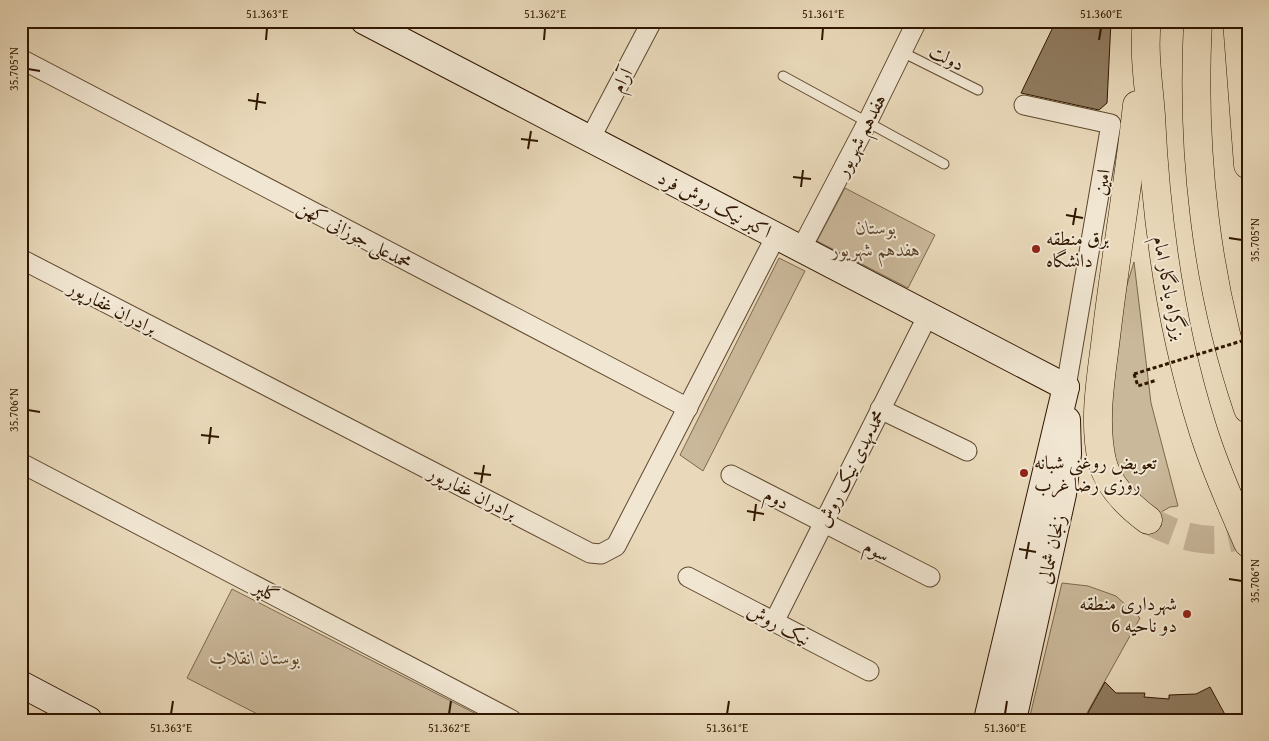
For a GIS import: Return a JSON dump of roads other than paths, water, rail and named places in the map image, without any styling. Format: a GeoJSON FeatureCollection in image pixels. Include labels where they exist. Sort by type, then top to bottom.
{"type":"FeatureCollection","features":[{"type":"Feature","properties":{"kind":"highway"},"geometry":{"type":"LineString","coordinates":[[1198,21],[1196,60],[1198,127],[1205,209],[1214,276],[1238,380],[1248,409]]}},
{"type":"Feature","properties":{"kind":"highway"},"geometry":{"type":"LineString","coordinates":[[1237,21],[1248,165]]}},
{"type":"Feature","properties":{"kind":"highway"},"geometry":{"type":"LineString","coordinates":[[1147,24],[1135,130],[1109,308],[1099,398],[1098,430],[1103,463],[1112,481],[1123,498],[1148,520]]}},
{"type":"Feature","properties":{"kind":"highway","name":"بزرگراه یادگار امام"},"geometry":{"type":"LineString","coordinates":[[1147,24],[1154,176],[1159,236],[1190,386],[1203,432],[1248,543]]}},
{"type":"Feature","properties":{"kind":"street","name":"آرام"},"geometry":{"type":"LineString","coordinates":[[590,139],[652,21]]}},
{"type":"Feature","properties":{"kind":"street","name":"هفدهم شهریور"},"geometry":{"type":"LineString","coordinates":[[801,249],[868,123],[917,21]]}},
{"type":"Feature","properties":{"kind":"street","name":"اکبر نیک روش فرد"},"geometry":{"type":"LineString","coordinates":[[381,25],[590,139],[1066,387]]}},
{"type":"Feature","properties":{"kind":"street","name":"محمدعلی جوزانی کهن"},"geometry":{"type":"LineString","coordinates":[[21,59],[688,408]]}},
{"type":"Feature","properties":{"kind":"street","name":"امین"},"geometry":{"type":"LineString","coordinates":[[1024,105],[1111,124],[1066,387]]}},
{"type":"Feature","properties":{"kind":"street","name":"برادران غفارپور"},"geometry":{"type":"LineString","coordinates":[[21,259],[590,553],[601,554],[610,551],[616,546],[776,236]]}},
{"type":"Feature","properties":{"kind":"street","name":"محمدمهدی نیک روش"},"geometry":{"type":"LineString","coordinates":[[774,622],[928,315]]}},
{"type":"Feature","properties":{"kind":"street","name":"زنجان شمالی"},"geometry":{"type":"LineString","coordinates":[[987,720],[1066,387]]}},
{"type":"Feature","properties":{"kind":"street","name":"زنجان شمالی"},"geometry":{"type":"LineString","coordinates":[[1013,720],[1063,494],[1068,454],[1066,387]]}},
{"type":"Feature","properties":{"kind":"street"},"geometry":{"type":"LineString","coordinates":[[880,409],[967,451]]}},
{"type":"Feature","properties":{"kind":"street","name":"گلپر"},"geometry":{"type":"LineString","coordinates":[[21,462],[512,720]]}},
{"type":"Feature","properties":{"kind":"street","name":"دوم"},"geometry":{"type":"LineString","coordinates":[[731,475],[823,522]]}},
{"type":"Feature","properties":{"kind":"street","name":"سوم"},"geometry":{"type":"LineString","coordinates":[[823,522],[930,578]]}},
{"type":"Feature","properties":{"kind":"street","name":"نیک روش"},"geometry":{"type":"LineString","coordinates":[[688,577],[869,671]]}},
{"type":"Feature","properties":{"kind":"street"},"geometry":{"type":"LineString","coordinates":[[21,684],[89,720]]}},
{"type":"Feature","properties":{"kind":"lane","name":"دولت"},"geometry":{"type":"LineString","coordinates":[[902,52],[978,90]]}},
{"type":"Feature","properties":{"kind":"lane"},"geometry":{"type":"LineString","coordinates":[[783,76],[944,164]]}},
{"type":"Feature","properties":{"kind":"tunnel"},"geometry":{"type":"LineString","coordinates":[[1148,520],[1175,533],[1205,540],[1229,538],[1248,531]]}},
{"type":"Feature","properties":{"kind":"place","name":"برق منطقه دانشگاه"},"geometry":{"type":"Point","coordinates":[1036,249]}},
{"type":"Feature","properties":{"kind":"place","name":"تعویض روغنی شبانه روزی رضا غرب"},"geometry":{"type":"Point","coordinates":[1024,473]}},
{"type":"Feature","properties":{"kind":"place","name":"شهرداری منطقه دو ناحیه 6"},"geometry":{"type":"Point","coordinates":[1187,614]}},
{"type":"Feature","properties":{"kind":"park label","name":"بوستان هفدهم شهریور"},"geometry":{"type":"Point","coordinates":[876,238]}},
{"type":"Feature","properties":{"kind":"park label","name":"بوستان انقلاب"},"geometry":{"type":"Point","coordinates":[255,657]}}]}
